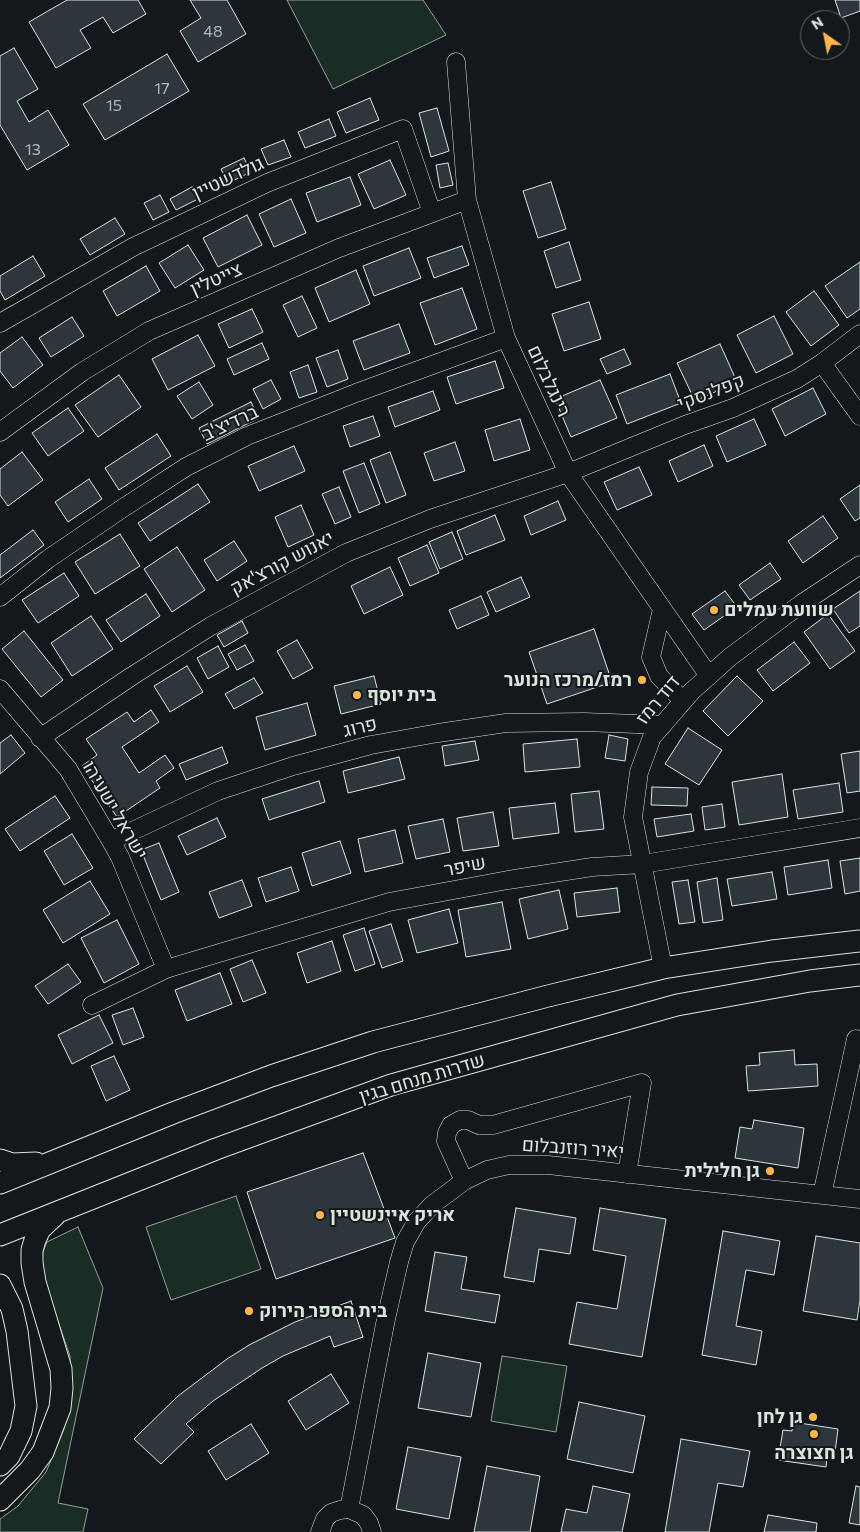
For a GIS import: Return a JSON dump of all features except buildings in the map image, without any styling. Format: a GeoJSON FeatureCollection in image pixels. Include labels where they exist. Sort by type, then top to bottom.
{"type":"FeatureCollection","features":[{"type":"Feature","properties":{"kind":"main road"},"geometry":{"type":"LineString","coordinates":[[0,1183],[54,1160],[271,1076],[373,1042],[663,968],[772,951],[860,941]]}},
{"type":"Feature","properties":{"kind":"main road","name":"שדרות מנחם בגין"},"geometry":{"type":"LineString","coordinates":[[0,1235],[216,1149],[391,1085],[677,1005],[810,981],[860,975]]}},
{"type":"Feature","properties":{"kind":"main road"},"geometry":{"type":"LineString","coordinates":[[0,1160],[12,1164],[27,1165],[54,1160]]}},
{"type":"Feature","properties":{"kind":"main road"},"geometry":{"type":"LineString","coordinates":[[0,1500],[30,1470],[43,1452],[60,1408],[61,1369],[34,1282],[32,1250],[40,1229],[60,1210]]}},
{"type":"Feature","properties":{"kind":"main road"},"geometry":{"type":"LineString","coordinates":[[0,1285],[12,1309],[17,1330],[26,1406],[21,1431],[9,1456],[0,1465]]}},
{"type":"Feature","properties":{"kind":"street","name":"רינגלבלום"},"geometry":{"type":"LineString","coordinates":[[456,62],[467,200],[506,338],[568,473],[709,676]]}},
{"type":"Feature","properties":{"kind":"street","name":"גולדשטיין"},"geometry":{"type":"LineString","coordinates":[[0,323],[133,248],[267,183],[404,129],[432,213]]}},
{"type":"Feature","properties":{"kind":"street","name":"צייטלין"},"geometry":{"type":"LineString","coordinates":[[0,432],[82,372],[149,331],[340,248],[467,200]]}},
{"type":"Feature","properties":{"kind":"street","name":"קפלנסקי"},"geometry":{"type":"LineString","coordinates":[[568,473],[685,425],[733,408],[798,379],[822,364],[860,334]]}},
{"type":"Feature","properties":{"kind":"street","name":"ברדיצ'ב"},"geometry":{"type":"LineString","coordinates":[[0,597],[48,559],[186,467],[247,436],[356,393],[506,338]]}},
{"type":"Feature","properties":{"kind":"street"},"geometry":{"type":"LineString","coordinates":[[822,364],[860,416]]}},
{"type":"Feature","properties":{"kind":"street","name":"יאנוש קורצ'אק"},"geometry":{"type":"LineString","coordinates":[[40,738],[211,626],[346,553],[430,519],[568,473]]}},
{"type":"Feature","properties":{"kind":"street","name":"דוד רמז"},"geometry":{"type":"LineString","coordinates":[[663,968],[634,817],[639,772],[652,738],[683,701],[730,657],[793,610],[860,565]]}},
{"type":"Feature","properties":{"kind":"street"},"geometry":{"type":"LineString","coordinates":[[662,609],[651,656],[659,676],[683,701]]}},
{"type":"Feature","properties":{"kind":"street","name":"ישראל ישעיהו"},"geometry":{"type":"LineString","coordinates":[[0,689],[68,769],[111,841],[120,857],[166,969]]}},
{"type":"Feature","properties":{"kind":"street","name":"פרוג"},"geometry":{"type":"LineString","coordinates":[[111,841],[218,791],[293,766],[371,745],[506,723],[584,722],[663,725]]}},
{"type":"Feature","properties":{"kind":"street","name":"שיפר"},"geometry":{"type":"LineString","coordinates":[[92,1004],[166,969],[389,902],[508,880],[592,868],[643,864],[860,828]]}},
{"type":"Feature","properties":{"kind":"street"},"geometry":{"type":"LineString","coordinates":[[822,1195],[856,1039]]}},
{"type":"Feature","properties":{"kind":"street"},"geometry":{"type":"LineString","coordinates":[[464,1181],[446,1142],[447,1133],[451,1125],[460,1120],[468,1120],[479,1125],[493,1125],[642,1083],[627,1174]]}},
{"type":"Feature","properties":{"kind":"street","name":"יאיר רוזנבלום"},"geometry":{"type":"LineString","coordinates":[[349,1509],[386,1319],[405,1242],[417,1221],[427,1210],[464,1181],[487,1170],[509,1165],[548,1165],[627,1174],[704,1179],[860,1199]]}},
{"type":"Feature","properties":{"kind":"street"},"geometry":{"type":"LineString","coordinates":[[320,1532],[324,1519],[332,1513],[349,1509],[363,1516],[369,1523],[372,1532]]}},
{"type":"Feature","properties":{"kind":"green space"},"geometry":{"type":"Polygon","coordinates":[[[287,0],[423,0],[446,35],[333,89],[287,0]]]}},
{"type":"Feature","properties":{"kind":"green space"},"geometry":{"type":"Polygon","coordinates":[[[236,1196],[261,1269],[171,1300],[146,1227],[236,1196]]]}},
{"type":"Feature","properties":{"kind":"green space"},"geometry":{"type":"Polygon","coordinates":[[[78,1227],[103,1288],[58,1503],[88,1509],[83,1532],[0,1532],[0,1519],[18,1506],[46,1472],[64,1429],[72,1394],[70,1356],[44,1281],[40,1259],[47,1242],[78,1227]]]}},
{"type":"Feature","properties":{"kind":"green space"},"geometry":{"type":"Polygon","coordinates":[[[502,1356],[567,1366],[556,1432],[491,1421],[502,1356]]]}},
{"type":"Feature","properties":{"kind":"place","name":"שוועת עמלים"},"geometry":{"type":"Point","coordinates":[714,610]}},
{"type":"Feature","properties":{"kind":"place","name":"רמז/מרכז הנוער"},"geometry":{"type":"Point","coordinates":[642,680]}},
{"type":"Feature","properties":{"kind":"place","name":"בית יוסף"},"geometry":{"type":"Point","coordinates":[357,695]}},
{"type":"Feature","properties":{"kind":"place","name":"גן חלילית"},"geometry":{"type":"Point","coordinates":[770,1171]}},
{"type":"Feature","properties":{"kind":"place","name":"אריק איינשטיין"},"geometry":{"type":"Point","coordinates":[320,1215]}},
{"type":"Feature","properties":{"kind":"place","name":"בית הספר הירוק"},"geometry":{"type":"Point","coordinates":[249,1311]}},
{"type":"Feature","properties":{"kind":"place","name":"גן לחן"},"geometry":{"type":"Point","coordinates":[813,1417]}},
{"type":"Feature","properties":{"kind":"place","name":"גן חצוצרה"},"geometry":{"type":"Point","coordinates":[814,1434]}}]}
